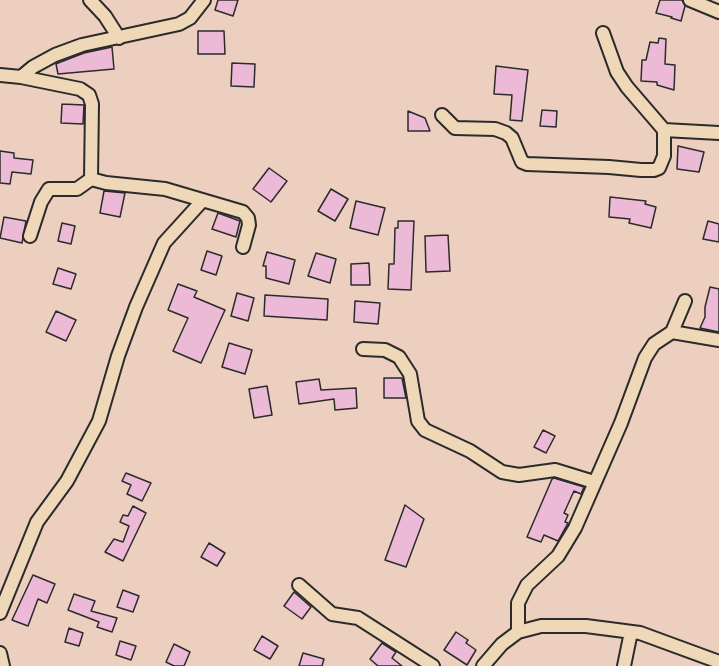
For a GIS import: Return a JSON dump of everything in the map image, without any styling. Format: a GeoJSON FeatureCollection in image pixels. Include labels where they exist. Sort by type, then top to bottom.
{"type":"FeatureCollection","features":[{"type":"Feature","properties":{"kind":"street"},"geometry":{"type":"LineString","coordinates":[[90,0],[105,16],[119,38]]}},
{"type":"Feature","properties":{"kind":"street"},"geometry":{"type":"LineString","coordinates":[[21,77],[33,67],[55,55],[82,45],[179,24],[190,18],[204,0]]}},
{"type":"Feature","properties":{"kind":"street"},"geometry":{"type":"LineString","coordinates":[[690,0],[719,12]]}},
{"type":"Feature","properties":{"kind":"street"},"geometry":{"type":"LineString","coordinates":[[442,115],[455,128],[495,129],[506,133],[512,138],[522,162],[527,164],[566,164],[654,170],[662,165],[664,130],[617,72],[603,33]]}},
{"type":"Feature","properties":{"kind":"street"},"geometry":{"type":"LineString","coordinates":[[0,75],[80,89],[89,95],[92,104],[92,179]]}},
{"type":"Feature","properties":{"kind":"street"},"geometry":{"type":"LineString","coordinates":[[664,130],[719,133]]}},
{"type":"Feature","properties":{"kind":"street"},"geometry":{"type":"LineString","coordinates":[[30,236],[41,202],[49,189],[77,189],[92,179],[106,183],[165,189],[243,212],[248,218],[249,225],[243,247]]}},
{"type":"Feature","properties":{"kind":"street"},"geometry":{"type":"LineString","coordinates":[[0,613],[37,522],[67,481],[99,421],[132,316],[164,243],[203,200]]}},
{"type":"Feature","properties":{"kind":"street"},"geometry":{"type":"LineString","coordinates":[[518,632],[518,603],[526,585],[558,556],[575,528],[621,423],[645,358],[654,344],[672,332],[685,301]]}},
{"type":"Feature","properties":{"kind":"street"},"geometry":{"type":"LineString","coordinates":[[672,332],[719,340]]}},
{"type":"Feature","properties":{"kind":"street"},"geometry":{"type":"LineString","coordinates":[[363,349],[385,350],[399,357],[410,374],[418,421],[425,430],[470,452],[502,472],[519,475],[555,470],[594,482]]}},
{"type":"Feature","properties":{"kind":"street"},"geometry":{"type":"LineString","coordinates":[[299,585],[332,614],[358,618],[433,666]]}},
{"type":"Feature","properties":{"kind":"street"},"geometry":{"type":"LineString","coordinates":[[483,666],[502,644],[518,632],[541,626],[586,626],[631,632],[719,662]]}},
{"type":"Feature","properties":{"kind":"street"},"geometry":{"type":"LineString","coordinates":[[624,666],[631,632]]}},
{"type":"Feature","properties":{"kind":"street"},"geometry":{"type":"LineString","coordinates":[[0,653],[3,666]]}},
{"type":"Feature","properties":{"kind":"building"},"geometry":{"type":"Polygon","coordinates":[[[218,0],[238,0],[233,16],[215,10],[218,0]]]}},
{"type":"Feature","properties":{"kind":"building"},"geometry":{"type":"Polygon","coordinates":[[[660,0],[682,0],[685,6],[681,21],[656,13],[660,0]]]}},
{"type":"Feature","properties":{"kind":"building"},"geometry":{"type":"Polygon","coordinates":[[[198,31],[224,31],[225,54],[198,54],[198,31]]]}},
{"type":"Feature","properties":{"kind":"building"},"geometry":{"type":"Polygon","coordinates":[[[659,38],[666,39],[665,64],[675,65],[674,90],[657,85],[657,82],[641,81],[642,60],[646,60],[650,42],[658,43],[659,38]]]}},
{"type":"Feature","properties":{"kind":"building"},"geometry":{"type":"Polygon","coordinates":[[[112,47],[114,69],[58,74],[56,64],[84,53],[112,47]]]}},
{"type":"Feature","properties":{"kind":"building"},"geometry":{"type":"Polygon","coordinates":[[[232,63],[255,64],[254,87],[231,86],[232,63]]]}},
{"type":"Feature","properties":{"kind":"building"},"geometry":{"type":"Polygon","coordinates":[[[496,66],[528,70],[522,121],[510,120],[512,95],[494,94],[496,66]]]}},
{"type":"Feature","properties":{"kind":"building"},"geometry":{"type":"Polygon","coordinates":[[[62,104],[84,105],[83,124],[61,123],[62,104]]]}},
{"type":"Feature","properties":{"kind":"building"},"geometry":{"type":"Polygon","coordinates":[[[542,110],[557,111],[556,127],[540,126],[542,110]]]}},
{"type":"Feature","properties":{"kind":"building"},"geometry":{"type":"Polygon","coordinates":[[[408,111],[425,118],[430,131],[408,131],[408,111]]]}},
{"type":"Feature","properties":{"kind":"building"},"geometry":{"type":"Polygon","coordinates":[[[678,146],[704,152],[699,172],[677,169],[678,146]]]}},
{"type":"Feature","properties":{"kind":"building"},"geometry":{"type":"Polygon","coordinates":[[[0,151],[14,153],[14,158],[33,160],[31,174],[12,172],[10,184],[0,183],[0,151]]]}},
{"type":"Feature","properties":{"kind":"building"},"geometry":{"type":"Polygon","coordinates":[[[269,168],[287,181],[271,202],[253,189],[269,168]]]}},
{"type":"Feature","properties":{"kind":"building"},"geometry":{"type":"Polygon","coordinates":[[[331,189],[348,199],[335,221],[318,211],[331,189]]]}},
{"type":"Feature","properties":{"kind":"building"},"geometry":{"type":"Polygon","coordinates":[[[104,191],[125,193],[120,217],[100,213],[104,191]]]}},
{"type":"Feature","properties":{"kind":"building"},"geometry":{"type":"Polygon","coordinates":[[[610,197],[646,201],[645,204],[656,207],[651,228],[629,223],[630,219],[609,217],[610,197]]]}},
{"type":"Feature","properties":{"kind":"building"},"geometry":{"type":"Polygon","coordinates":[[[356,201],[385,208],[378,235],[350,228],[356,201]]]}},
{"type":"Feature","properties":{"kind":"building"},"geometry":{"type":"Polygon","coordinates":[[[218,213],[240,221],[236,237],[212,229],[218,213]]]}},
{"type":"Feature","properties":{"kind":"building"},"geometry":{"type":"Polygon","coordinates":[[[4,217],[26,221],[22,243],[0,238],[4,217]]]}},
{"type":"Feature","properties":{"kind":"building"},"geometry":{"type":"Polygon","coordinates":[[[398,221],[414,221],[411,290],[388,289],[389,264],[394,264],[395,228],[398,228],[398,221]]]}},
{"type":"Feature","properties":{"kind":"building"},"geometry":{"type":"Polygon","coordinates":[[[708,221],[719,224],[719,242],[703,239],[708,221]]]}},
{"type":"Feature","properties":{"kind":"building"},"geometry":{"type":"Polygon","coordinates":[[[62,223],[75,226],[71,244],[58,241],[62,223]]]}},
{"type":"Feature","properties":{"kind":"building"},"geometry":{"type":"Polygon","coordinates":[[[448,235],[450,271],[426,272],[425,236],[448,235]]]}},
{"type":"Feature","properties":{"kind":"building"},"geometry":{"type":"Polygon","coordinates":[[[207,251],[222,256],[216,275],[201,270],[207,251]]]}},
{"type":"Feature","properties":{"kind":"building"},"geometry":{"type":"Polygon","coordinates":[[[267,252],[295,260],[289,284],[266,278],[266,266],[263,266],[267,252]]]}},
{"type":"Feature","properties":{"kind":"building"},"geometry":{"type":"Polygon","coordinates":[[[316,253],[336,259],[330,283],[308,276],[316,253]]]}},
{"type":"Feature","properties":{"kind":"building"},"geometry":{"type":"Polygon","coordinates":[[[369,263],[370,285],[351,285],[351,264],[369,263]]]}},
{"type":"Feature","properties":{"kind":"building"},"geometry":{"type":"Polygon","coordinates":[[[58,268],[76,274],[71,289],[53,284],[58,268]]]}},
{"type":"Feature","properties":{"kind":"building"},"geometry":{"type":"Polygon","coordinates":[[[178,284],[197,291],[194,297],[225,310],[201,363],[173,351],[188,318],[168,310],[178,284]]]}},
{"type":"Feature","properties":{"kind":"building"},"geometry":{"type":"Polygon","coordinates":[[[710,287],[719,289],[719,332],[700,328],[705,317],[710,287]]]}},
{"type":"Feature","properties":{"kind":"building"},"geometry":{"type":"Polygon","coordinates":[[[237,293],[254,298],[248,321],[231,316],[237,293]]]}},
{"type":"Feature","properties":{"kind":"building"},"geometry":{"type":"Polygon","coordinates":[[[265,295],[328,299],[327,320],[264,316],[265,295]]]}},
{"type":"Feature","properties":{"kind":"building"},"geometry":{"type":"Polygon","coordinates":[[[355,301],[380,303],[378,324],[354,322],[355,301]]]}},
{"type":"Feature","properties":{"kind":"building"},"geometry":{"type":"Polygon","coordinates":[[[56,311],[76,320],[66,341],[46,332],[56,311]]]}},
{"type":"Feature","properties":{"kind":"building"},"geometry":{"type":"Polygon","coordinates":[[[229,343],[252,350],[245,374],[222,367],[229,343]]]}},
{"type":"Feature","properties":{"kind":"building"},"geometry":{"type":"Polygon","coordinates":[[[384,378],[402,378],[406,398],[384,398],[384,378]]]}},
{"type":"Feature","properties":{"kind":"building"},"geometry":{"type":"Polygon","coordinates":[[[319,379],[321,390],[356,388],[357,408],[335,410],[334,399],[299,404],[296,382],[319,379]]]}},
{"type":"Feature","properties":{"kind":"building"},"geometry":{"type":"Polygon","coordinates":[[[267,386],[272,415],[254,418],[249,389],[267,386]]]}},
{"type":"Feature","properties":{"kind":"building"},"geometry":{"type":"Polygon","coordinates":[[[543,430],[555,436],[546,453],[534,447],[543,430]]]}},
{"type":"Feature","properties":{"kind":"building"},"geometry":{"type":"Polygon","coordinates":[[[126,473],[151,483],[142,501],[127,494],[131,485],[122,481],[126,473]]]}},
{"type":"Feature","properties":{"kind":"building"},"geometry":{"type":"Polygon","coordinates":[[[554,478],[584,487],[581,494],[574,491],[564,513],[568,515],[565,522],[568,523],[558,541],[544,535],[541,542],[527,537],[554,478]]]}},
{"type":"Feature","properties":{"kind":"building"},"geometry":{"type":"Polygon","coordinates":[[[405,505],[424,519],[406,567],[385,560],[405,505]]]}},
{"type":"Feature","properties":{"kind":"building"},"geometry":{"type":"Polygon","coordinates":[[[133,506],[146,513],[123,561],[105,552],[114,539],[123,542],[129,526],[120,522],[123,515],[128,516],[133,506]]]}},
{"type":"Feature","properties":{"kind":"building"},"geometry":{"type":"Polygon","coordinates":[[[209,543],[225,553],[217,566],[201,557],[209,543]]]}},
{"type":"Feature","properties":{"kind":"building"},"geometry":{"type":"Polygon","coordinates":[[[33,575],[55,584],[47,603],[38,599],[28,626],[12,620],[33,575]]]}},
{"type":"Feature","properties":{"kind":"building"},"geometry":{"type":"Polygon","coordinates":[[[123,590],[139,596],[133,612],[117,607],[123,590]]]}},
{"type":"Feature","properties":{"kind":"building"},"geometry":{"type":"Polygon","coordinates":[[[294,592],[311,607],[302,619],[284,606],[294,592]]]}},
{"type":"Feature","properties":{"kind":"building"},"geometry":{"type":"Polygon","coordinates":[[[74,594],[95,601],[91,611],[117,618],[112,632],[97,627],[99,622],[68,610],[74,594]]]}},
{"type":"Feature","properties":{"kind":"building"},"geometry":{"type":"Polygon","coordinates":[[[69,628],[83,633],[79,646],[65,642],[69,628]]]}},
{"type":"Feature","properties":{"kind":"building"},"geometry":{"type":"Polygon","coordinates":[[[456,632],[468,640],[466,643],[476,650],[467,665],[444,650],[456,632]]]}},
{"type":"Feature","properties":{"kind":"building"},"geometry":{"type":"Polygon","coordinates":[[[262,636],[278,646],[270,659],[254,650],[262,636]]]}},
{"type":"Feature","properties":{"kind":"building"},"geometry":{"type":"Polygon","coordinates":[[[120,641],[136,646],[131,660],[116,655],[120,641]]]}},
{"type":"Feature","properties":{"kind":"building"},"geometry":{"type":"Polygon","coordinates":[[[382,643],[396,652],[392,658],[402,666],[378,666],[370,659],[382,643]]]}},
{"type":"Feature","properties":{"kind":"building"},"geometry":{"type":"Polygon","coordinates":[[[174,644],[190,652],[184,666],[174,666],[166,662],[174,644]]]}},
{"type":"Feature","properties":{"kind":"building"},"geometry":{"type":"Polygon","coordinates":[[[303,653],[324,659],[322,666],[299,666],[303,653]]]}}]}
